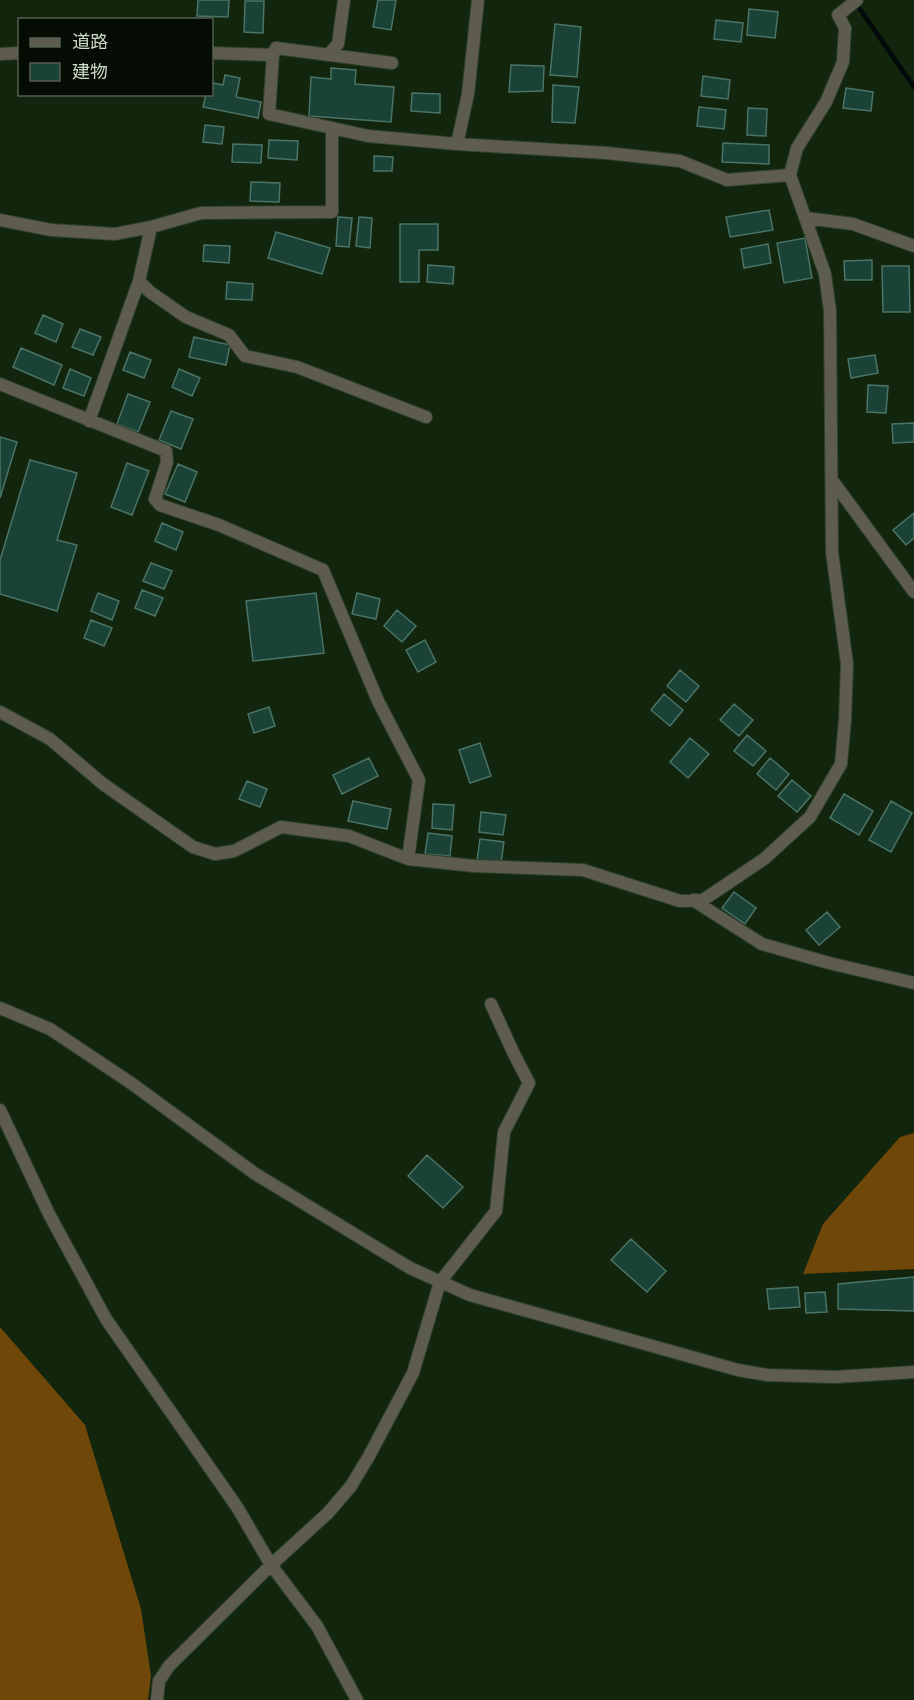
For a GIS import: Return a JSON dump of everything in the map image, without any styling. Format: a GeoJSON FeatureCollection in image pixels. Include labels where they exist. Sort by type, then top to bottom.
{"type":"FeatureCollection","features":[{"type":"Feature","properties":{"kind":"street"},"geometry":{"type":"LineString","coordinates":[[328,55],[338,44],[344,0]]}},
{"type":"Feature","properties":{"kind":"street"},"geometry":{"type":"LineString","coordinates":[[458,144],[468,94],[478,0]]}},
{"type":"Feature","properties":{"kind":"street"},"geometry":{"type":"LineString","coordinates":[[0,712],[50,739],[103,784],[194,847],[215,854],[234,850],[281,827],[349,836],[408,859],[474,866],[583,870],[680,901],[703,900],[764,859],[810,817],[841,764],[846,664],[832,552],[830,311],[825,274],[790,176],[797,148],[825,102],[843,62],[844,28],[838,15],[857,0]]}},
{"type":"Feature","properties":{"kind":"street"},"geometry":{"type":"LineString","coordinates":[[392,63],[276,48],[273,55],[269,114],[368,136],[607,153],[680,161],[727,180],[790,176]]}},
{"type":"Feature","properties":{"kind":"street"},"geometry":{"type":"LineString","coordinates":[[0,54],[18,53]]}},
{"type":"Feature","properties":{"kind":"street"},"geometry":{"type":"LineString","coordinates":[[213,53],[273,55]]}},
{"type":"Feature","properties":{"kind":"street"},"geometry":{"type":"LineString","coordinates":[[0,220],[51,230],[115,234],[201,213],[332,212],[332,129]]}},
{"type":"Feature","properties":{"kind":"street"},"geometry":{"type":"LineString","coordinates":[[806,218],[853,224],[914,246]]}},
{"type":"Feature","properties":{"kind":"street"},"geometry":{"type":"LineString","coordinates":[[89,421],[139,281],[151,227]]}},
{"type":"Feature","properties":{"kind":"street"},"geometry":{"type":"LineString","coordinates":[[139,281],[150,292],[186,317],[229,335],[245,356],[297,367],[426,417]]}},
{"type":"Feature","properties":{"kind":"street"},"geometry":{"type":"LineString","coordinates":[[0,384],[166,452],[167,462],[155,499],[160,505],[219,525],[323,570],[378,701],[419,780],[408,859]]}},
{"type":"Feature","properties":{"kind":"street"},"geometry":{"type":"LineString","coordinates":[[832,480],[913,588]]}},
{"type":"Feature","properties":{"kind":"street"},"geometry":{"type":"LineString","coordinates":[[693,900],[762,944],[914,983]]}},
{"type":"Feature","properties":{"kind":"street"},"geometry":{"type":"LineString","coordinates":[[157,1700],[159,1681],[169,1666],[271,1565],[328,1513],[351,1486],[414,1373],[440,1282],[496,1211],[504,1132],[530,1083],[491,1004]]}},
{"type":"Feature","properties":{"kind":"street"},"geometry":{"type":"LineString","coordinates":[[0,1008],[50,1029],[131,1083],[254,1173],[410,1268],[470,1295],[767,1375],[835,1377],[914,1372]]}},
{"type":"Feature","properties":{"kind":"street"},"geometry":{"type":"LineString","coordinates":[[0,1110],[49,1214],[106,1318],[237,1507],[271,1565],[317,1626],[357,1700]]}},
{"type":"Feature","properties":{"kind":"shaded area"},"geometry":{"type":"Polygon","coordinates":[[[914,1133],[914,1269],[803,1274],[823,1224],[900,1137],[914,1133]]]}},
{"type":"Feature","properties":{"kind":"shaded area"},"geometry":{"type":"Polygon","coordinates":[[[0,1327],[85,1425],[141,1609],[151,1676],[148,1700],[0,1700],[0,1327]]]}},
{"type":"Feature","properties":{"kind":"building"},"geometry":{"type":"Polygon","coordinates":[[[198,0],[229,0],[228,17],[197,16],[198,0]]]}},
{"type":"Feature","properties":{"kind":"building"},"geometry":{"type":"Polygon","coordinates":[[[378,0],[396,0],[391,30],[373,27],[378,0]]]}},
{"type":"Feature","properties":{"kind":"building"},"geometry":{"type":"Polygon","coordinates":[[[245,1],[264,1],[263,33],[244,32],[245,1]]]}},
{"type":"Feature","properties":{"kind":"building"},"geometry":{"type":"Polygon","coordinates":[[[749,9],[778,12],[775,38],[747,35],[749,9]]]}},
{"type":"Feature","properties":{"kind":"building"},"geometry":{"type":"Polygon","coordinates":[[[716,20],[743,23],[741,42],[714,39],[716,20]]]}},
{"type":"Feature","properties":{"kind":"building"},"geometry":{"type":"Polygon","coordinates":[[[555,24],[581,27],[577,77],[550,75],[555,24]]]}},
{"type":"Feature","properties":{"kind":"building"},"geometry":{"type":"Polygon","coordinates":[[[511,65],[544,66],[543,91],[509,92],[511,65]]]}},
{"type":"Feature","properties":{"kind":"building"},"geometry":{"type":"Polygon","coordinates":[[[331,68],[356,70],[355,84],[394,87],[391,122],[309,116],[311,77],[331,79],[331,68]]]}},
{"type":"Feature","properties":{"kind":"building"},"geometry":{"type":"Polygon","coordinates":[[[225,75],[240,78],[236,97],[261,102],[258,118],[203,107],[206,96],[213,96],[213,83],[223,85],[225,75]]]}},
{"type":"Feature","properties":{"kind":"building"},"geometry":{"type":"Polygon","coordinates":[[[703,76],[730,80],[728,99],[701,96],[703,76]]]}},
{"type":"Feature","properties":{"kind":"building"},"geometry":{"type":"Polygon","coordinates":[[[553,85],[579,87],[575,123],[552,122],[553,85]]]}},
{"type":"Feature","properties":{"kind":"building"},"geometry":{"type":"Polygon","coordinates":[[[846,88],[873,92],[871,111],[843,108],[846,88]]]}},
{"type":"Feature","properties":{"kind":"building"},"geometry":{"type":"Polygon","coordinates":[[[412,93],[440,94],[440,113],[411,111],[412,93]]]}},
{"type":"Feature","properties":{"kind":"building"},"geometry":{"type":"Polygon","coordinates":[[[699,107],[726,110],[724,129],[697,126],[699,107]]]}},
{"type":"Feature","properties":{"kind":"building"},"geometry":{"type":"Polygon","coordinates":[[[748,108],[767,109],[766,136],[747,135],[748,108]]]}},
{"type":"Feature","properties":{"kind":"building"},"geometry":{"type":"Polygon","coordinates":[[[205,125],[224,127],[222,144],[203,142],[205,125]]]}},
{"type":"Feature","properties":{"kind":"building"},"geometry":{"type":"Polygon","coordinates":[[[269,140],[298,141],[297,160],[268,158],[269,140]]]}},
{"type":"Feature","properties":{"kind":"building"},"geometry":{"type":"Polygon","coordinates":[[[723,143],[769,145],[769,164],[722,162],[723,143]]]}},
{"type":"Feature","properties":{"kind":"building"},"geometry":{"type":"Polygon","coordinates":[[[233,144],[262,145],[261,163],[232,162],[233,144]]]}},
{"type":"Feature","properties":{"kind":"building"},"geometry":{"type":"Polygon","coordinates":[[[374,156],[393,157],[392,171],[374,171],[374,156]]]}},
{"type":"Feature","properties":{"kind":"building"},"geometry":{"type":"Polygon","coordinates":[[[251,182],[280,183],[279,202],[250,201],[251,182]]]}},
{"type":"Feature","properties":{"kind":"building"},"geometry":{"type":"Polygon","coordinates":[[[769,210],[773,230],[730,237],[726,217],[769,210]]]}},
{"type":"Feature","properties":{"kind":"building"},"geometry":{"type":"Polygon","coordinates":[[[338,217],[352,218],[349,247],[336,246],[338,217]]]}},
{"type":"Feature","properties":{"kind":"building"},"geometry":{"type":"Polygon","coordinates":[[[359,217],[372,218],[370,248],[356,246],[359,217]]]}},
{"type":"Feature","properties":{"kind":"building"},"geometry":{"type":"Polygon","coordinates":[[[400,224],[438,224],[438,250],[419,250],[419,282],[400,282],[400,224]]]}},
{"type":"Feature","properties":{"kind":"building"},"geometry":{"type":"Polygon","coordinates":[[[276,232],[330,248],[322,274],[268,258],[276,232]]]}},
{"type":"Feature","properties":{"kind":"building"},"geometry":{"type":"Polygon","coordinates":[[[805,238],[812,278],[784,283],[777,243],[805,238]]]}},
{"type":"Feature","properties":{"kind":"building"},"geometry":{"type":"Polygon","coordinates":[[[768,244],[771,263],[744,268],[741,249],[768,244]]]}},
{"type":"Feature","properties":{"kind":"building"},"geometry":{"type":"Polygon","coordinates":[[[204,245],[230,246],[229,263],[203,261],[204,245]]]}},
{"type":"Feature","properties":{"kind":"building"},"geometry":{"type":"Polygon","coordinates":[[[872,260],[872,280],[845,280],[844,261],[872,260]]]}},
{"type":"Feature","properties":{"kind":"building"},"geometry":{"type":"Polygon","coordinates":[[[428,265],[454,267],[453,284],[427,282],[428,265]]]}},
{"type":"Feature","properties":{"kind":"building"},"geometry":{"type":"Polygon","coordinates":[[[882,266],[909,266],[910,312],[883,312],[882,266]]]}},
{"type":"Feature","properties":{"kind":"building"},"geometry":{"type":"Polygon","coordinates":[[[227,282],[253,284],[252,300],[226,299],[227,282]]]}},
{"type":"Feature","properties":{"kind":"building"},"geometry":{"type":"Polygon","coordinates":[[[43,315],[63,324],[56,342],[35,333],[43,315]]]}},
{"type":"Feature","properties":{"kind":"building"},"geometry":{"type":"Polygon","coordinates":[[[80,329],[101,337],[93,355],[72,347],[80,329]]]}},
{"type":"Feature","properties":{"kind":"building"},"geometry":{"type":"Polygon","coordinates":[[[194,337],[230,345],[226,365],[189,357],[194,337]]]}},
{"type":"Feature","properties":{"kind":"building"},"geometry":{"type":"Polygon","coordinates":[[[21,348],[62,365],[54,385],[13,367],[21,348]]]}},
{"type":"Feature","properties":{"kind":"building"},"geometry":{"type":"Polygon","coordinates":[[[130,352],[151,360],[144,378],[123,370],[130,352]]]}},
{"type":"Feature","properties":{"kind":"building"},"geometry":{"type":"Polygon","coordinates":[[[875,355],[878,373],[851,378],[848,359],[875,355]]]}},
{"type":"Feature","properties":{"kind":"building"},"geometry":{"type":"Polygon","coordinates":[[[70,369],[91,378],[84,396],[63,388],[70,369]]]}},
{"type":"Feature","properties":{"kind":"building"},"geometry":{"type":"Polygon","coordinates":[[[179,369],[200,378],[192,396],[172,387],[179,369]]]}},
{"type":"Feature","properties":{"kind":"building"},"geometry":{"type":"Polygon","coordinates":[[[868,385],[888,386],[886,413],[867,412],[868,385]]]}},
{"type":"Feature","properties":{"kind":"building"},"geometry":{"type":"Polygon","coordinates":[[[128,394],[150,402],[138,432],[117,424],[128,394]]]}},
{"type":"Feature","properties":{"kind":"building"},"geometry":{"type":"Polygon","coordinates":[[[171,411],[193,419],[181,449],[159,440],[171,411]]]}},
{"type":"Feature","properties":{"kind":"building"},"geometry":{"type":"Polygon","coordinates":[[[914,423],[914,442],[893,443],[892,424],[914,423]]]}},
{"type":"Feature","properties":{"kind":"building"},"geometry":{"type":"Polygon","coordinates":[[[0,437],[17,442],[0,498],[0,437]]]}},
{"type":"Feature","properties":{"kind":"building"},"geometry":{"type":"Polygon","coordinates":[[[30,460],[77,473],[57,540],[77,545],[57,611],[0,594],[0,560],[30,460]]]}},
{"type":"Feature","properties":{"kind":"building"},"geometry":{"type":"Polygon","coordinates":[[[127,463],[149,471],[132,515],[111,507],[127,463]]]}},
{"type":"Feature","properties":{"kind":"building"},"geometry":{"type":"Polygon","coordinates":[[[178,464],[197,472],[185,502],[165,494],[178,464]]]}},
{"type":"Feature","properties":{"kind":"building"},"geometry":{"type":"Polygon","coordinates":[[[914,513],[914,538],[906,545],[893,530],[914,513]]]}},
{"type":"Feature","properties":{"kind":"building"},"geometry":{"type":"Polygon","coordinates":[[[162,523],[183,532],[176,550],[155,541],[162,523]]]}},
{"type":"Feature","properties":{"kind":"building"},"geometry":{"type":"Polygon","coordinates":[[[151,563],[172,571],[164,589],[143,581],[151,563]]]}},
{"type":"Feature","properties":{"kind":"building"},"geometry":{"type":"Polygon","coordinates":[[[142,590],[163,598],[155,616],[135,608],[142,590]]]}},
{"type":"Feature","properties":{"kind":"building"},"geometry":{"type":"Polygon","coordinates":[[[98,593],[119,601],[112,620],[91,611],[98,593]]]}},
{"type":"Feature","properties":{"kind":"building"},"geometry":{"type":"Polygon","coordinates":[[[316,593],[324,653],[253,661],[246,601],[316,593]]]}},
{"type":"Feature","properties":{"kind":"building"},"geometry":{"type":"Polygon","coordinates":[[[357,593],[380,599],[376,619],[352,614],[357,593]]]}},
{"type":"Feature","properties":{"kind":"building"},"geometry":{"type":"Polygon","coordinates":[[[397,610],[416,626],[402,642],[384,626],[397,610]]]}},
{"type":"Feature","properties":{"kind":"building"},"geometry":{"type":"Polygon","coordinates":[[[91,620],[112,628],[104,646],[84,638],[91,620]]]}},
{"type":"Feature","properties":{"kind":"building"},"geometry":{"type":"Polygon","coordinates":[[[425,640],[436,662],[418,672],[406,650],[425,640]]]}},
{"type":"Feature","properties":{"kind":"building"},"geometry":{"type":"Polygon","coordinates":[[[680,670],[699,686],[686,702],[667,686],[680,670]]]}},
{"type":"Feature","properties":{"kind":"building"},"geometry":{"type":"Polygon","coordinates":[[[664,694],[683,710],[670,726],[651,710],[664,694]]]}},
{"type":"Feature","properties":{"kind":"building"},"geometry":{"type":"Polygon","coordinates":[[[734,704],[753,720],[739,736],[720,720],[734,704]]]}},
{"type":"Feature","properties":{"kind":"building"},"geometry":{"type":"Polygon","coordinates":[[[269,707],[275,726],[254,733],[248,714],[269,707]]]}},
{"type":"Feature","properties":{"kind":"building"},"geometry":{"type":"Polygon","coordinates":[[[747,735],[766,751],[753,766],[734,751],[747,735]]]}},
{"type":"Feature","properties":{"kind":"building"},"geometry":{"type":"Polygon","coordinates":[[[690,738],[709,754],[688,778],[670,762],[690,738]]]}},
{"type":"Feature","properties":{"kind":"building"},"geometry":{"type":"Polygon","coordinates":[[[480,743],[491,776],[470,783],[459,750],[480,743]]]}},
{"type":"Feature","properties":{"kind":"building"},"geometry":{"type":"Polygon","coordinates":[[[369,758],[378,776],[342,794],[333,775],[369,758]]]}},
{"type":"Feature","properties":{"kind":"building"},"geometry":{"type":"Polygon","coordinates":[[[770,758],[789,774],[776,790],[757,774],[770,758]]]}},
{"type":"Feature","properties":{"kind":"building"},"geometry":{"type":"Polygon","coordinates":[[[792,780],[811,796],[797,812],[778,796],[792,780]]]}},
{"type":"Feature","properties":{"kind":"building"},"geometry":{"type":"Polygon","coordinates":[[[247,781],[267,789],[260,807],[239,799],[247,781]]]}},
{"type":"Feature","properties":{"kind":"building"},"geometry":{"type":"Polygon","coordinates":[[[844,794],[873,811],[859,835],[830,818],[844,794]]]}},
{"type":"Feature","properties":{"kind":"building"},"geometry":{"type":"Polygon","coordinates":[[[353,801],[391,809],[387,829],[348,821],[353,801]]]}},
{"type":"Feature","properties":{"kind":"building"},"geometry":{"type":"Polygon","coordinates":[[[891,801],[912,813],[891,852],[869,840],[891,801]]]}},
{"type":"Feature","properties":{"kind":"building"},"geometry":{"type":"Polygon","coordinates":[[[433,804],[454,805],[452,830],[432,828],[433,804]]]}},
{"type":"Feature","properties":{"kind":"building"},"geometry":{"type":"Polygon","coordinates":[[[481,812],[506,815],[503,835],[479,832],[481,812]]]}},
{"type":"Feature","properties":{"kind":"building"},"geometry":{"type":"Polygon","coordinates":[[[428,833],[452,836],[450,856],[425,854],[428,833]]]}},
{"type":"Feature","properties":{"kind":"building"},"geometry":{"type":"Polygon","coordinates":[[[480,839],[504,842],[501,863],[477,860],[480,839]]]}},
{"type":"Feature","properties":{"kind":"building"},"geometry":{"type":"Polygon","coordinates":[[[734,892],[756,908],[745,924],[722,908],[734,892]]]}},
{"type":"Feature","properties":{"kind":"building"},"geometry":{"type":"Polygon","coordinates":[[[827,912],[840,927],[819,945],[806,930],[827,912]]]}},
{"type":"Feature","properties":{"kind":"building"},"geometry":{"type":"Polygon","coordinates":[[[427,1155],[463,1187],[443,1208],[408,1176],[427,1155]]]}},
{"type":"Feature","properties":{"kind":"building"},"geometry":{"type":"Polygon","coordinates":[[[631,1239],[666,1271],[647,1292],[611,1260],[631,1239]]]}},
{"type":"Feature","properties":{"kind":"building"},"geometry":{"type":"Polygon","coordinates":[[[914,1277],[914,1311],[838,1309],[838,1284],[914,1277]]]}},
{"type":"Feature","properties":{"kind":"building"},"geometry":{"type":"Polygon","coordinates":[[[798,1287],[800,1307],[769,1309],[767,1289],[798,1287]]]}},
{"type":"Feature","properties":{"kind":"building"},"geometry":{"type":"Polygon","coordinates":[[[825,1292],[827,1312],[806,1313],[805,1293],[825,1292]]]}},
{"type":"Feature","properties":{"kind":"waterway"},"geometry":{"type":"LineString","coordinates":[[855,2],[914,87]]}}]}
